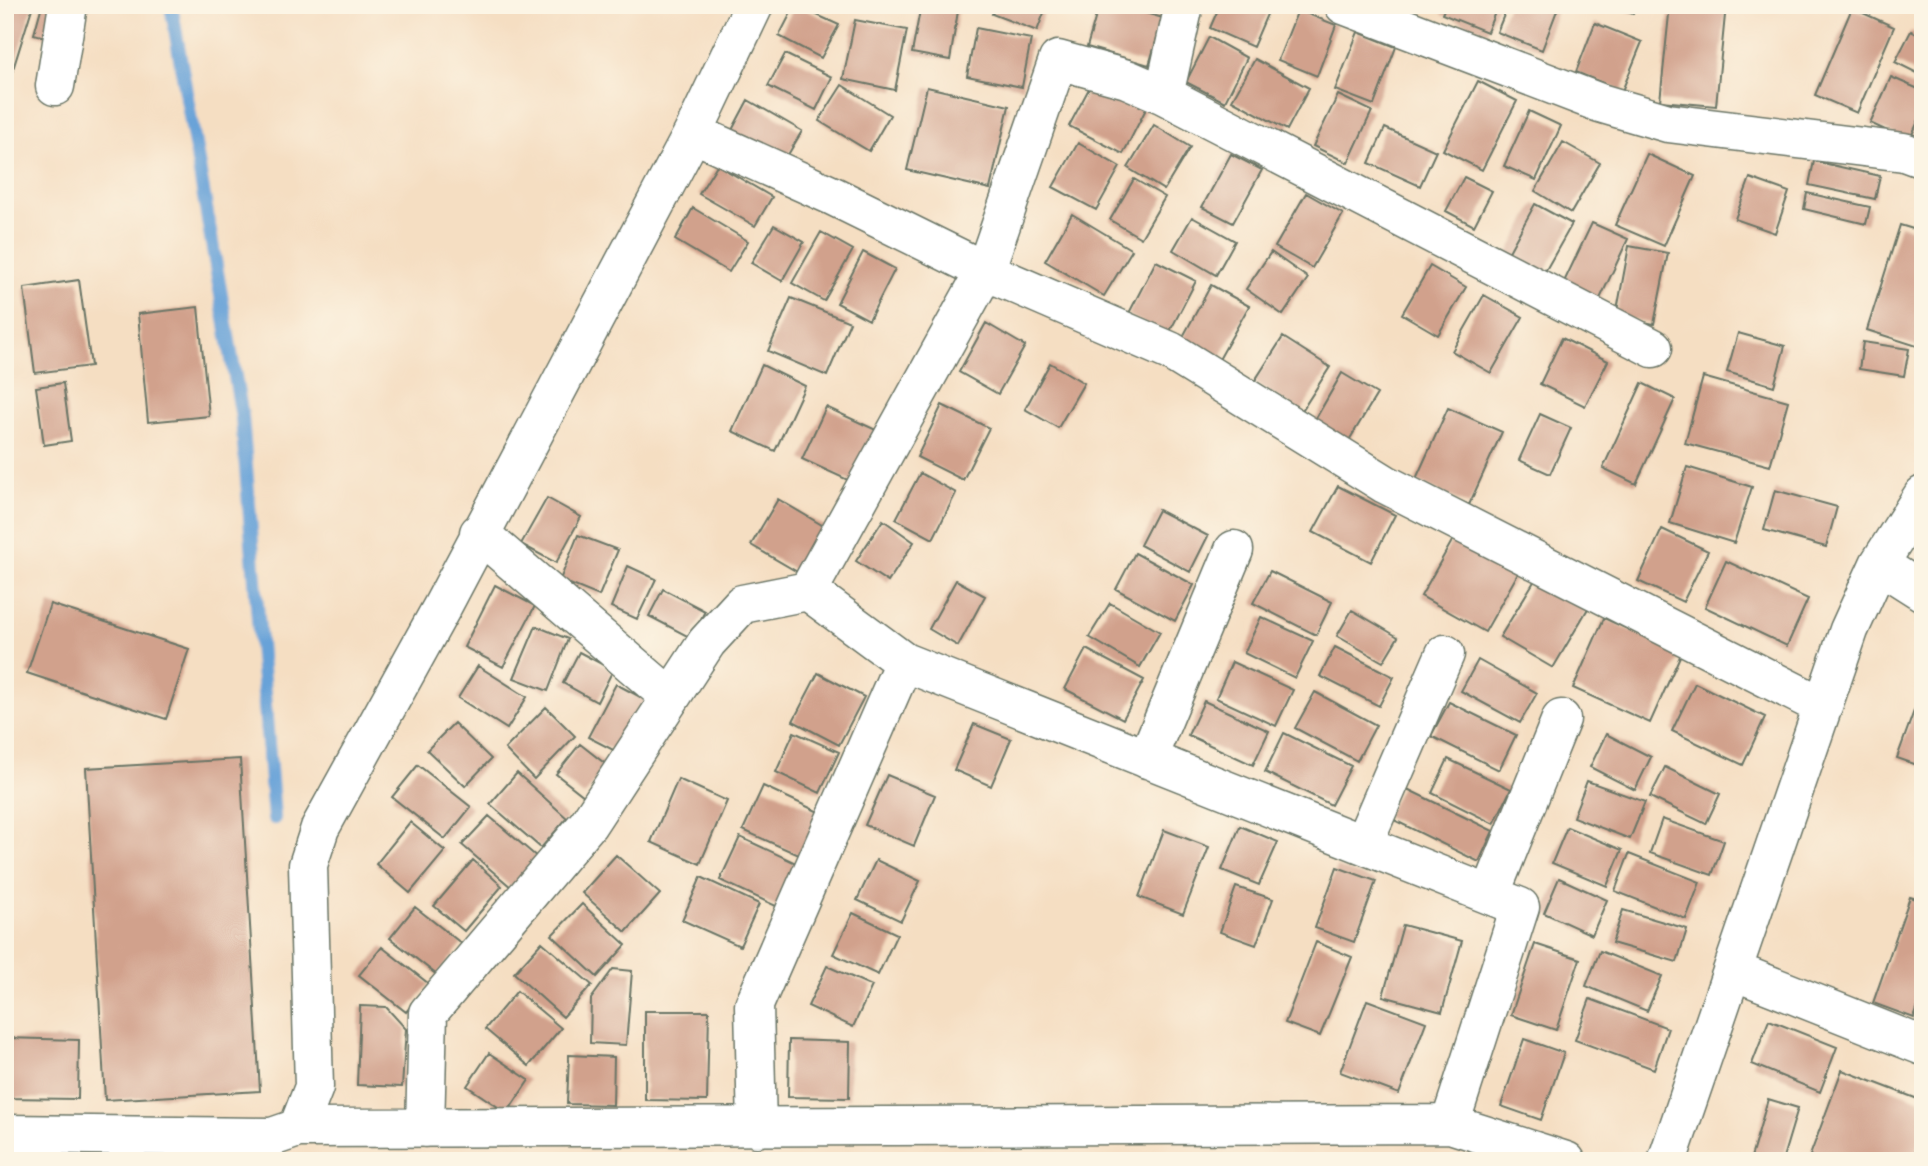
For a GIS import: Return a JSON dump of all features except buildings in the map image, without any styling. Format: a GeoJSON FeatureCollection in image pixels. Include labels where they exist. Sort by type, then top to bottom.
{"type":"FeatureCollection","features":[{"type":"Feature","properties":{"kind":"street"},"geometry":{"type":"LineString","coordinates":[[55,86],[68,5]]}},
{"type":"Feature","properties":{"kind":"street"},"geometry":{"type":"LineString","coordinates":[[298,1128],[314,1087],[308,865],[320,828],[442,607],[693,133],[754,5]]}},
{"type":"Feature","properties":{"kind":"street"},"geometry":{"type":"LineString","coordinates":[[1164,95],[1184,5]]}},
{"type":"Feature","properties":{"kind":"street"},"geometry":{"type":"LineString","coordinates":[[1344,5],[1600,103],[1668,123],[1904,152],[1923,159]]}},
{"type":"Feature","properties":{"kind":"street"},"geometry":{"type":"LineString","coordinates":[[808,591],[985,271],[1058,60],[1128,79],[1164,95],[1653,348]]}},
{"type":"Feature","properties":{"kind":"street"},"geometry":{"type":"LineString","coordinates":[[693,133],[834,196],[985,271],[1170,351],[1385,484],[1822,706]]}},
{"type":"Feature","properties":{"kind":"street"},"geometry":{"type":"LineString","coordinates":[[1667,1161],[1849,630],[1878,564],[1923,495]]}},
{"type":"Feature","properties":{"kind":"street"},"geometry":{"type":"LineString","coordinates":[[479,533],[670,697]]}},
{"type":"Feature","properties":{"kind":"street"},"geometry":{"type":"LineString","coordinates":[[1147,758],[1234,550]]}},
{"type":"Feature","properties":{"kind":"street"},"geometry":{"type":"LineString","coordinates":[[1878,564],[1923,592]]}},
{"type":"Feature","properties":{"kind":"street"},"geometry":{"type":"LineString","coordinates":[[425,1128],[428,1013],[588,824],[707,642],[742,604],[808,591],[904,662],[1520,906],[1450,1124]]}},
{"type":"Feature","properties":{"kind":"street"},"geometry":{"type":"LineString","coordinates":[[1363,844],[1445,653]]}},
{"type":"Feature","properties":{"kind":"street"},"geometry":{"type":"LineString","coordinates":[[757,1128],[754,1005],[904,662]]}},
{"type":"Feature","properties":{"kind":"street"},"geometry":{"type":"LineString","coordinates":[[1490,895],[1560,719]]}},
{"type":"Feature","properties":{"kind":"street"},"geometry":{"type":"LineString","coordinates":[[1734,971],[1923,1046]]}},
{"type":"Feature","properties":{"kind":"street"},"geometry":{"type":"LineString","coordinates":[[5,1134],[272,1137],[298,1128],[1450,1124],[1566,1161]]}},
{"type":"Feature","properties":{"kind":"waterway"},"geometry":{"type":"LineString","coordinates":[[171,5],[242,417],[274,818]]}}]}
